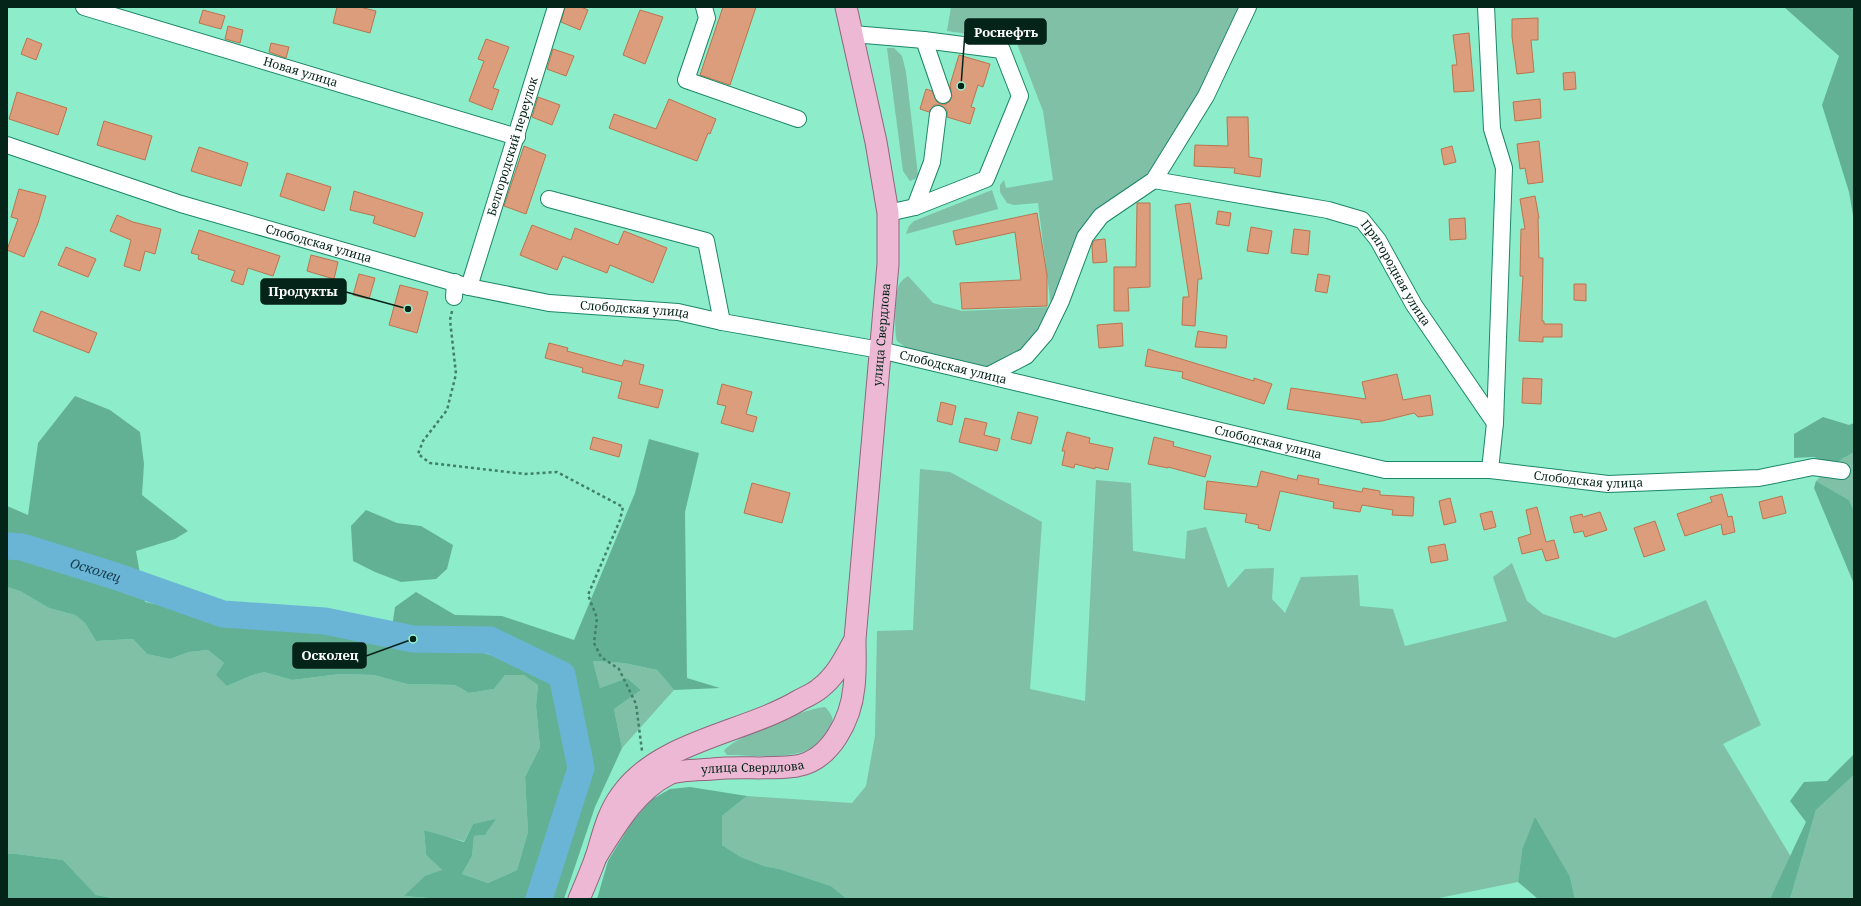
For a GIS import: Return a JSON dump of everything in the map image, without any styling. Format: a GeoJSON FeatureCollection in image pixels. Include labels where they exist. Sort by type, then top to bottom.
{"type":"FeatureCollection","features":[{"type":"Feature","properties":{"kind":"main road"},"geometry":{"type":"LineString","coordinates":[[846,7],[852,34]]}},
{"type":"Feature","properties":{"kind":"main road"},"geometry":{"type":"LineString","coordinates":[[852,34],[853,7]]}},
{"type":"Feature","properties":{"kind":"main road"},"geometry":{"type":"LineString","coordinates":[[852,34],[862,7]]}},
{"type":"Feature","properties":{"kind":"main road","name":"улица Свердлова"},"geometry":{"type":"LineString","coordinates":[[596,857],[627,811],[649,786],[671,773],[722,768],[798,766],[820,756],[837,738],[848,712],[854,688],[855,639],[888,264],[888,213],[876,142],[852,34]]}},
{"type":"Feature","properties":{"kind":"main road","name":"улица Свердлова"},"geometry":{"type":"LineString","coordinates":[[579,899],[596,857],[605,824],[625,790],[648,768],[678,751],[779,712],[819,689],[840,668],[855,639]]}},
{"type":"Feature","properties":{"kind":"street","name":"Новая улица"},"geometry":{"type":"LineString","coordinates":[[84,7],[517,137]]}},
{"type":"Feature","properties":{"kind":"street","name":"Белгородский переулок"},"geometry":{"type":"LineString","coordinates":[[459,289],[517,137],[556,7]]}},
{"type":"Feature","properties":{"kind":"street"},"geometry":{"type":"LineString","coordinates":[[704,7],[707,18],[686,80],[798,119]]}},
{"type":"Feature","properties":{"kind":"street"},"geometry":{"type":"LineString","coordinates":[[989,375],[1026,356],[1045,334],[1061,301],[1085,237],[1101,216],[1154,180],[1206,96],[1248,7]]}},
{"type":"Feature","properties":{"kind":"street"},"geometry":{"type":"LineString","coordinates":[[1486,7],[1492,129],[1504,168],[1495,423],[1490,470]]}},
{"type":"Feature","properties":{"kind":"street"},"geometry":{"type":"LineString","coordinates":[[852,34],[924,40],[1002,50],[1020,96],[986,179],[915,207],[888,213]]}},
{"type":"Feature","properties":{"kind":"street"},"geometry":{"type":"LineString","coordinates":[[924,40],[943,95]]}},
{"type":"Feature","properties":{"kind":"street"},"geometry":{"type":"LineString","coordinates":[[915,207],[932,162],[938,114]]}},
{"type":"Feature","properties":{"kind":"street","name":"Слободская улица"},"geometry":{"type":"LineString","coordinates":[[7,145],[181,204],[459,289],[549,303],[678,312],[722,322],[880,350],[1385,470],[1490,470],[1608,484],[1760,478],[1813,467],[1842,471]]}},
{"type":"Feature","properties":{"kind":"street","name":"Пригородная улица"},"geometry":{"type":"LineString","coordinates":[[1154,180],[1328,210],[1362,220],[1378,240],[1414,306],[1495,423]]}},
{"type":"Feature","properties":{"kind":"street"},"geometry":{"type":"LineString","coordinates":[[549,199],[706,241],[722,322]]}},
{"type":"Feature","properties":{"kind":"path"},"geometry":{"type":"LineString","coordinates":[[459,289],[450,320],[456,374],[447,410],[423,441],[418,454],[430,463],[525,474],[557,472],[623,507],[620,520],[588,595],[597,618],[594,643],[601,657],[619,669],[636,704],[642,752],[648,768]]}},
{"type":"Feature","properties":{"kind":"green space"},"geometry":{"type":"Polygon","coordinates":[[[951,7],[1239,7],[1203,83],[1175,135],[1146,176],[1091,216],[1076,241],[1056,301],[1037,333],[1018,354],[983,369],[908,349],[897,341],[895,314],[899,284],[908,276],[933,303],[962,311],[1051,307],[1038,203],[1014,205],[1007,203],[1000,192],[1000,185],[1004,180],[1006,188],[1053,180],[1043,111],[1016,41],[947,31],[951,7]]]}},
{"type":"Feature","properties":{"kind":"green space"},"geometry":{"type":"Polygon","coordinates":[[[1784,7],[1851,7],[1854,10],[1854,221],[1849,192],[1822,105],[1839,56],[1784,7]]]}},
{"type":"Feature","properties":{"kind":"green space"},"geometry":{"type":"Polygon","coordinates":[[[887,48],[894,48],[902,56],[906,72],[918,175],[915,179],[910,181],[903,171],[887,48]]]}},
{"type":"Feature","properties":{"kind":"green space"},"geometry":{"type":"Polygon","coordinates":[[[992,190],[998,209],[906,234],[909,226],[914,221],[992,190]]]}},
{"type":"Feature","properties":{"kind":"green space"},"geometry":{"type":"Polygon","coordinates":[[[75,396],[110,410],[140,432],[144,464],[142,495],[188,531],[175,539],[136,551],[145,602],[225,619],[328,626],[389,647],[395,607],[416,592],[455,615],[502,616],[574,640],[635,493],[649,439],[699,453],[685,512],[687,678],[720,688],[674,690],[657,670],[624,663],[593,661],[600,688],[627,678],[641,690],[614,709],[622,748],[595,807],[564,899],[545,899],[588,768],[568,670],[478,651],[558,678],[573,767],[531,899],[440,899],[404,896],[425,876],[442,870],[426,855],[424,830],[464,842],[473,824],[496,819],[485,835],[474,836],[472,856],[462,874],[488,883],[517,870],[528,832],[525,777],[540,747],[536,706],[538,685],[524,675],[505,675],[494,689],[469,693],[455,685],[407,684],[374,675],[340,674],[292,680],[264,672],[250,676],[227,686],[216,675],[224,663],[208,650],[189,652],[170,659],[147,654],[133,639],[96,641],[85,623],[75,615],[49,608],[20,591],[7,587],[7,506],[28,515],[38,443],[75,396]]]}},
{"type":"Feature","properties":{"kind":"green space"},"geometry":{"type":"Polygon","coordinates":[[[1823,417],[1849,425],[1854,423],[1854,452],[1832,465],[1814,457],[1794,458],[1794,434],[1823,417]]]}},
{"type":"Feature","properties":{"kind":"green space"},"geometry":{"type":"Polygon","coordinates":[[[1854,452],[1854,511],[1849,500],[1816,481],[1832,465],[1854,452]]]}},
{"type":"Feature","properties":{"kind":"green space"},"geometry":{"type":"Polygon","coordinates":[[[920,469],[950,472],[1042,522],[1030,689],[1085,701],[1096,480],[1131,483],[1133,551],[1185,559],[1187,531],[1206,527],[1228,588],[1245,569],[1274,568],[1272,599],[1285,613],[1301,577],[1358,575],[1360,606],[1393,609],[1405,646],[1507,621],[1493,577],[1512,563],[1527,601],[1543,614],[1615,638],[1706,600],[1761,725],[1723,744],[1791,857],[1770,899],[1575,899],[1570,877],[1522,850],[1518,882],[1434,899],[847,899],[831,886],[779,869],[764,866],[741,857],[722,845],[722,816],[747,796],[852,803],[866,786],[875,736],[877,631],[913,630],[920,469]]]}},
{"type":"Feature","properties":{"kind":"green space"},"geometry":{"type":"Polygon","coordinates":[[[1816,481],[1849,500],[1854,511],[1854,584],[1814,488],[1816,481]]]}},
{"type":"Feature","properties":{"kind":"green space"},"geometry":{"type":"Polygon","coordinates":[[[366,510],[397,523],[421,526],[453,545],[447,569],[436,579],[401,582],[375,572],[353,561],[351,526],[366,510]]]}},
{"type":"Feature","properties":{"kind":"green space"},"geometry":{"type":"Polygon","coordinates":[[[7,587],[20,591],[49,608],[75,615],[85,623],[96,641],[133,639],[147,654],[170,659],[189,652],[208,650],[224,663],[227,686],[250,676],[264,672],[292,680],[340,674],[374,675],[407,684],[455,685],[469,693],[494,689],[505,675],[524,674],[538,685],[536,706],[540,747],[525,777],[528,832],[517,870],[488,883],[462,874],[472,856],[474,836],[485,835],[495,820],[473,824],[464,841],[444,837],[424,830],[426,855],[442,870],[404,896],[440,899],[117,899],[96,895],[63,860],[7,854],[7,587]]]}},
{"type":"Feature","properties":{"kind":"green space"},"geometry":{"type":"Polygon","coordinates":[[[593,661],[624,663],[657,670],[674,690],[622,748],[614,709],[641,690],[627,678],[600,688],[593,661]]]}},
{"type":"Feature","properties":{"kind":"green space"},"geometry":{"type":"Polygon","coordinates":[[[825,707],[832,718],[832,727],[822,742],[812,749],[799,753],[769,756],[727,755],[724,751],[741,738],[771,724],[803,712],[825,707]]]}},
{"type":"Feature","properties":{"kind":"green space"},"geometry":{"type":"Polygon","coordinates":[[[1854,754],[1854,775],[1816,810],[1790,899],[1770,899],[1806,822],[1790,801],[1804,782],[1827,781],[1854,754]]]}},
{"type":"Feature","properties":{"kind":"green space"},"geometry":{"type":"Polygon","coordinates":[[[1854,775],[1854,899],[1790,899],[1816,810],[1854,775]]]}},
{"type":"Feature","properties":{"kind":"green space"},"geometry":{"type":"Polygon","coordinates":[[[690,787],[747,796],[722,816],[722,845],[741,857],[764,866],[779,869],[831,886],[847,899],[597,899],[608,861],[632,822],[651,800],[670,789],[690,787]]]}},
{"type":"Feature","properties":{"kind":"green space"},"geometry":{"type":"Polygon","coordinates":[[[1535,817],[1570,877],[1575,899],[1538,899],[1518,882],[1522,850],[1535,817]]]}},
{"type":"Feature","properties":{"kind":"green space"},"geometry":{"type":"Polygon","coordinates":[[[7,854],[63,860],[96,895],[117,899],[7,899],[7,854]]]}},
{"type":"Feature","properties":{"kind":"building"},"geometry":{"type":"Polygon","coordinates":[[[337,7],[360,7],[376,11],[370,33],[333,23],[337,7]]]}},
{"type":"Feature","properties":{"kind":"building"},"geometry":{"type":"Polygon","coordinates":[[[565,7],[581,7],[588,10],[580,30],[561,22],[565,7]]]}},
{"type":"Feature","properties":{"kind":"building"},"geometry":{"type":"Polygon","coordinates":[[[723,7],[756,7],[730,85],[700,75],[723,7]]]}},
{"type":"Feature","properties":{"kind":"building"},"geometry":{"type":"Polygon","coordinates":[[[203,10],[225,16],[221,29],[199,23],[203,10]]]}},
{"type":"Feature","properties":{"kind":"building"},"geometry":{"type":"Polygon","coordinates":[[[640,10],[663,17],[645,64],[623,55],[640,10]]]}},
{"type":"Feature","properties":{"kind":"building"},"geometry":{"type":"Polygon","coordinates":[[[1538,18],[1538,40],[1531,40],[1534,72],[1517,74],[1512,37],[1512,19],[1538,18]]]}},
{"type":"Feature","properties":{"kind":"building"},"geometry":{"type":"Polygon","coordinates":[[[228,26],[243,30],[240,43],[225,39],[228,26]]]}},
{"type":"Feature","properties":{"kind":"building"},"geometry":{"type":"Polygon","coordinates":[[[1469,33],[1474,91],[1454,92],[1452,65],[1457,65],[1453,35],[1469,33]]]}},
{"type":"Feature","properties":{"kind":"building"},"geometry":{"type":"Polygon","coordinates":[[[27,38],[42,44],[36,60],[21,54],[27,38]]]}},
{"type":"Feature","properties":{"kind":"building"},"geometry":{"type":"Polygon","coordinates":[[[486,39],[509,47],[493,88],[499,90],[492,110],[469,101],[484,61],[478,59],[486,39]]]}},
{"type":"Feature","properties":{"kind":"building"},"geometry":{"type":"Polygon","coordinates":[[[271,43],[289,47],[286,58],[269,52],[271,43]]]}},
{"type":"Feature","properties":{"kind":"building"},"geometry":{"type":"Polygon","coordinates":[[[553,49],[574,56],[566,76],[547,69],[553,49]]]}},
{"type":"Feature","properties":{"kind":"building"},"geometry":{"type":"Polygon","coordinates":[[[959,55],[990,64],[983,87],[978,85],[971,107],[975,108],[970,124],[947,117],[947,110],[940,105],[934,105],[929,112],[920,109],[926,89],[932,91],[937,102],[941,104],[946,104],[950,101],[952,96],[950,85],[959,55]]]}},
{"type":"Feature","properties":{"kind":"building"},"geometry":{"type":"Polygon","coordinates":[[[1575,72],[1576,89],[1564,90],[1563,73],[1575,72]]]}},
{"type":"Feature","properties":{"kind":"building"},"geometry":{"type":"Polygon","coordinates":[[[17,92],[67,108],[58,135],[9,119],[17,92]]]}},
{"type":"Feature","properties":{"kind":"building"},"geometry":{"type":"Polygon","coordinates":[[[538,97],[560,105],[552,125],[532,117],[538,97]]]}},
{"type":"Feature","properties":{"kind":"building"},"geometry":{"type":"Polygon","coordinates":[[[669,99],[716,119],[710,134],[708,133],[697,161],[609,128],[614,114],[656,129],[669,99]]]}},
{"type":"Feature","properties":{"kind":"building"},"geometry":{"type":"Polygon","coordinates":[[[1540,99],[1541,118],[1515,121],[1513,102],[1540,99]]]}},
{"type":"Feature","properties":{"kind":"building"},"geometry":{"type":"Polygon","coordinates":[[[1227,117],[1248,117],[1249,157],[1262,159],[1260,177],[1234,173],[1235,168],[1194,166],[1195,145],[1228,146],[1227,117]]]}},
{"type":"Feature","properties":{"kind":"building"},"geometry":{"type":"Polygon","coordinates":[[[104,121],[152,136],[145,160],[97,145],[104,121]]]}},
{"type":"Feature","properties":{"kind":"building"},"geometry":{"type":"Polygon","coordinates":[[[1539,141],[1543,182],[1528,184],[1525,168],[1520,169],[1517,144],[1539,141]]]}},
{"type":"Feature","properties":{"kind":"building"},"geometry":{"type":"Polygon","coordinates":[[[524,146],[546,155],[526,214],[504,206],[524,146]]]}},
{"type":"Feature","properties":{"kind":"building"},"geometry":{"type":"Polygon","coordinates":[[[1452,146],[1456,162],[1444,165],[1441,149],[1452,146]]]}},
{"type":"Feature","properties":{"kind":"building"},"geometry":{"type":"Polygon","coordinates":[[[199,147],[248,163],[241,186],[191,171],[199,147]]]}},
{"type":"Feature","properties":{"kind":"building"},"geometry":{"type":"Polygon","coordinates":[[[287,173],[331,187],[324,211],[280,196],[287,173]]]}},
{"type":"Feature","properties":{"kind":"building"},"geometry":{"type":"Polygon","coordinates":[[[19,189],[46,196],[38,223],[24,257],[7,250],[18,219],[11,217],[19,189]]]}},
{"type":"Feature","properties":{"kind":"building"},"geometry":{"type":"Polygon","coordinates":[[[354,191],[423,213],[415,237],[373,223],[375,216],[350,210],[354,191]]]}},
{"type":"Feature","properties":{"kind":"building"},"geometry":{"type":"Polygon","coordinates":[[[1535,196],[1539,218],[1539,258],[1543,258],[1542,321],[1544,321],[1544,324],[1562,324],[1562,337],[1543,337],[1543,342],[1519,341],[1523,276],[1520,276],[1521,229],[1525,229],[1520,199],[1535,196]]]}},
{"type":"Feature","properties":{"kind":"building"},"geometry":{"type":"Polygon","coordinates":[[[1137,203],[1150,203],[1150,287],[1128,288],[1129,311],[1114,311],[1114,267],[1136,267],[1137,203]]]}},
{"type":"Feature","properties":{"kind":"building"},"geometry":{"type":"Polygon","coordinates":[[[1190,203],[1202,279],[1198,279],[1195,326],[1182,325],[1183,297],[1189,297],[1175,205],[1190,203]]]}},
{"type":"Feature","properties":{"kind":"building"},"geometry":{"type":"Polygon","coordinates":[[[1218,211],[1231,213],[1229,226],[1216,224],[1218,211]]]}},
{"type":"Feature","properties":{"kind":"building"},"geometry":{"type":"Polygon","coordinates":[[[1037,213],[1047,275],[1047,306],[962,309],[960,283],[1021,280],[1015,232],[956,245],[953,231],[1037,213]]]}},
{"type":"Feature","properties":{"kind":"building"},"geometry":{"type":"Polygon","coordinates":[[[117,215],[133,222],[161,229],[155,254],[145,251],[140,271],[124,266],[131,240],[110,231],[117,215]]]}},
{"type":"Feature","properties":{"kind":"building"},"geometry":{"type":"Polygon","coordinates":[[[1465,218],[1466,239],[1450,240],[1449,219],[1465,218]]]}},
{"type":"Feature","properties":{"kind":"building"},"geometry":{"type":"Polygon","coordinates":[[[532,225],[571,240],[575,228],[618,245],[624,231],[667,248],[653,283],[610,265],[607,273],[563,256],[557,270],[520,255],[532,225]]]}},
{"type":"Feature","properties":{"kind":"building"},"geometry":{"type":"Polygon","coordinates":[[[1251,227],[1272,231],[1268,254],[1247,251],[1251,227]]]}},
{"type":"Feature","properties":{"kind":"building"},"geometry":{"type":"Polygon","coordinates":[[[1294,229],[1310,231],[1308,255],[1291,253],[1294,229]]]}},
{"type":"Feature","properties":{"kind":"building"},"geometry":{"type":"Polygon","coordinates":[[[199,230],[280,256],[273,276],[248,268],[243,285],[231,281],[235,271],[198,259],[199,255],[191,253],[199,230]]]}},
{"type":"Feature","properties":{"kind":"building"},"geometry":{"type":"Polygon","coordinates":[[[1105,239],[1107,262],[1093,263],[1093,242],[1095,240],[1105,239]]]}},
{"type":"Feature","properties":{"kind":"building"},"geometry":{"type":"Polygon","coordinates":[[[66,247],[96,259],[88,277],[58,265],[66,247]]]}},
{"type":"Feature","properties":{"kind":"building"},"geometry":{"type":"Polygon","coordinates":[[[311,255],[338,262],[334,279],[307,271],[311,255]]]}},
{"type":"Feature","properties":{"kind":"building"},"geometry":{"type":"Polygon","coordinates":[[[359,274],[375,278],[369,299],[353,295],[359,274]]]}},
{"type":"Feature","properties":{"kind":"building"},"geometry":{"type":"Polygon","coordinates":[[[1318,274],[1330,276],[1327,293],[1315,291],[1318,274]]]}},
{"type":"Feature","properties":{"kind":"building"},"geometry":{"type":"Polygon","coordinates":[[[1574,284],[1586,284],[1586,301],[1574,300],[1574,284]]]}},
{"type":"Feature","properties":{"kind":"building"},"geometry":{"type":"Polygon","coordinates":[[[400,285],[428,292],[417,333],[389,325],[400,285]]]}},
{"type":"Feature","properties":{"kind":"building"},"geometry":{"type":"Polygon","coordinates":[[[41,311],[97,333],[89,353],[33,331],[41,311]]]}},
{"type":"Feature","properties":{"kind":"building"},"geometry":{"type":"Polygon","coordinates":[[[1122,323],[1123,346],[1099,348],[1097,325],[1122,323]]]}},
{"type":"Feature","properties":{"kind":"building"},"geometry":{"type":"Polygon","coordinates":[[[1198,331],[1227,336],[1226,348],[1195,347],[1198,331]]]}},
{"type":"Feature","properties":{"kind":"building"},"geometry":{"type":"Polygon","coordinates":[[[549,343],[568,348],[567,351],[622,366],[624,360],[644,365],[639,384],[663,390],[658,408],[618,398],[622,382],[582,372],[583,368],[545,358],[549,343]]]}},
{"type":"Feature","properties":{"kind":"building"},"geometry":{"type":"Polygon","coordinates":[[[1148,349],[1254,381],[1254,378],[1272,384],[1264,404],[1182,378],[1183,372],[1145,366],[1148,349]]]}},
{"type":"Feature","properties":{"kind":"building"},"geometry":{"type":"Polygon","coordinates":[[[1397,374],[1403,400],[1430,395],[1433,415],[1418,417],[1414,413],[1382,421],[1361,423],[1361,420],[1287,409],[1291,388],[1366,399],[1362,382],[1397,374]]]}},
{"type":"Feature","properties":{"kind":"building"},"geometry":{"type":"Polygon","coordinates":[[[1523,378],[1542,379],[1541,404],[1522,403],[1523,378]]]}},
{"type":"Feature","properties":{"kind":"building"},"geometry":{"type":"Polygon","coordinates":[[[722,384],[752,392],[746,414],[757,417],[753,432],[721,423],[726,406],[717,404],[722,384]]]}},
{"type":"Feature","properties":{"kind":"building"},"geometry":{"type":"Polygon","coordinates":[[[941,402],[956,406],[952,425],[937,421],[941,402]]]}},
{"type":"Feature","properties":{"kind":"building"},"geometry":{"type":"Polygon","coordinates":[[[1018,412],[1038,417],[1031,444],[1011,439],[1018,412]]]}},
{"type":"Feature","properties":{"kind":"building"},"geometry":{"type":"Polygon","coordinates":[[[965,418],[987,423],[984,435],[1000,439],[997,451],[959,442],[965,418]]]}},
{"type":"Feature","properties":{"kind":"building"},"geometry":{"type":"Polygon","coordinates":[[[1067,432],[1090,438],[1089,443],[1113,448],[1108,470],[1095,467],[1095,469],[1075,464],[1074,468],[1062,465],[1065,451],[1062,451],[1067,432]]]}},
{"type":"Feature","properties":{"kind":"building"},"geometry":{"type":"Polygon","coordinates":[[[593,437],[622,445],[619,457],[590,449],[593,437]]]}},
{"type":"Feature","properties":{"kind":"building"},"geometry":{"type":"Polygon","coordinates":[[[1154,437],[1174,442],[1173,446],[1211,456],[1205,477],[1168,467],[1148,464],[1154,437]]]}},
{"type":"Feature","properties":{"kind":"building"},"geometry":{"type":"Polygon","coordinates":[[[1261,471],[1297,480],[1298,475],[1319,479],[1318,484],[1362,492],[1363,488],[1380,491],[1380,495],[1414,497],[1413,516],[1392,515],[1393,510],[1362,505],[1360,512],[1333,508],[1334,502],[1280,491],[1270,531],[1258,528],[1259,525],[1245,522],[1247,514],[1204,509],[1207,481],[1257,487],[1261,471]]]}},
{"type":"Feature","properties":{"kind":"building"},"geometry":{"type":"Polygon","coordinates":[[[752,483],[790,493],[782,523],[744,513],[752,483]]]}},
{"type":"Feature","properties":{"kind":"building"},"geometry":{"type":"Polygon","coordinates":[[[1722,494],[1728,517],[1732,516],[1735,532],[1723,535],[1721,524],[1685,536],[1677,514],[1712,502],[1710,497],[1722,494]]]}},
{"type":"Feature","properties":{"kind":"building"},"geometry":{"type":"Polygon","coordinates":[[[1782,496],[1786,513],[1763,519],[1759,502],[1782,496]]]}},
{"type":"Feature","properties":{"kind":"building"},"geometry":{"type":"Polygon","coordinates":[[[1450,498],[1456,522],[1444,525],[1439,501],[1450,498]]]}},
{"type":"Feature","properties":{"kind":"building"},"geometry":{"type":"Polygon","coordinates":[[[1537,507],[1546,542],[1554,540],[1559,558],[1546,561],[1542,549],[1522,554],[1518,538],[1531,534],[1526,510],[1537,507]]]}},
{"type":"Feature","properties":{"kind":"building"},"geometry":{"type":"Polygon","coordinates":[[[1492,511],[1496,527],[1484,530],[1480,514],[1492,511]]]}},
{"type":"Feature","properties":{"kind":"building"},"geometry":{"type":"Polygon","coordinates":[[[1600,512],[1607,530],[1585,537],[1583,531],[1574,533],[1570,517],[1582,514],[1583,517],[1600,512]]]}},
{"type":"Feature","properties":{"kind":"building"},"geometry":{"type":"Polygon","coordinates":[[[1655,521],[1665,550],[1644,557],[1634,528],[1655,521]]]}},
{"type":"Feature","properties":{"kind":"building"},"geometry":{"type":"Polygon","coordinates":[[[1445,544],[1448,560],[1431,563],[1428,547],[1445,544]]]}},
{"type":"Feature","properties":{"kind":"waterway","name":"Осколец"},"geometry":{"type":"LineString","coordinates":[[7,546],[22,547],[118,577],[223,614],[325,621],[413,639],[490,640],[562,675],[581,768],[539,899]]}},
{"type":"Feature","properties":{"kind":"place","name":"Роснефть"},"geometry":{"type":"Point","coordinates":[961,86]}},
{"type":"Feature","properties":{"kind":"place","name":"Продукты"},"geometry":{"type":"Point","coordinates":[408,309]}},
{"type":"Feature","properties":{"kind":"place","name":"Осколец"},"geometry":{"type":"Point","coordinates":[413,639]}}]}
